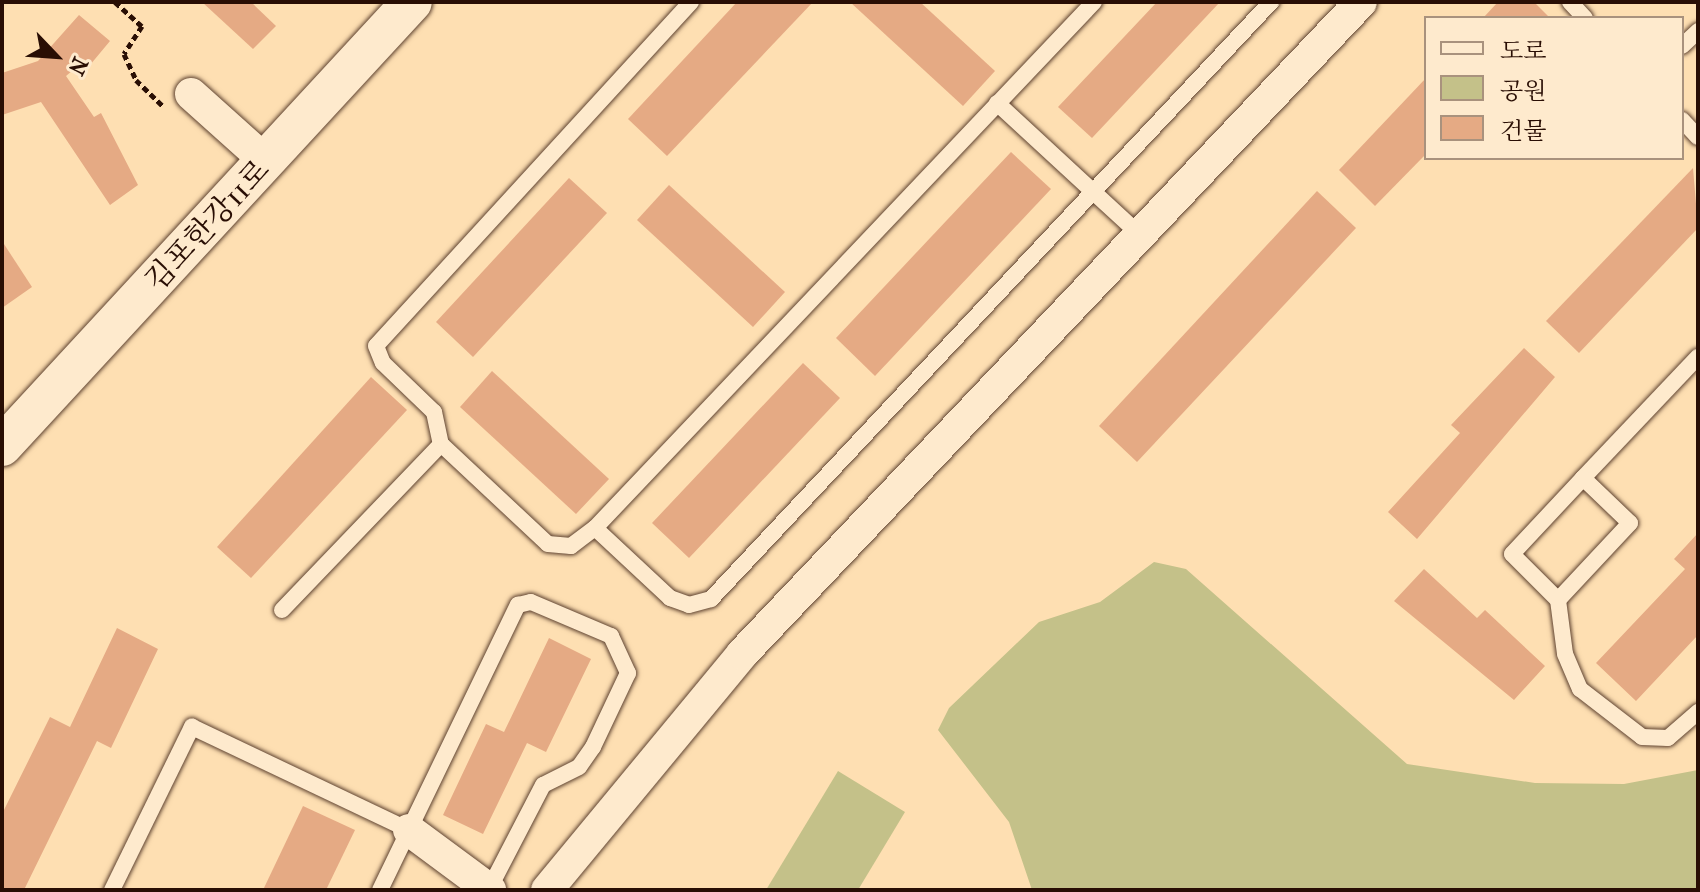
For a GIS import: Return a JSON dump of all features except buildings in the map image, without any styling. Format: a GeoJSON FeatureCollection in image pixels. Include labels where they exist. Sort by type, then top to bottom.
{"type":"FeatureCollection","features":[{"type":"Feature","properties":{"kind":"street","name":"김포한강11로"},"geometry":{"type":"LineString","coordinates":[[6,428],[400,2]]}},
{"type":"Feature","properties":{"kind":"street","name":"김포한강11로"},"geometry":{"type":"LineString","coordinates":[[6,428],[412,2]]}},
{"type":"Feature","properties":{"kind":"street"},"geometry":{"type":"LineString","coordinates":[[547,890],[742,654],[1138,233],[1361,2]]}},
{"type":"Feature","properties":{"kind":"street"},"geometry":{"type":"LineString","coordinates":[[191,94],[259,155]]}},
{"type":"Feature","properties":{"kind":"street"},"geometry":{"type":"LineString","coordinates":[[409,830],[489,889]]}},
{"type":"Feature","properties":{"kind":"lane"},"geometry":{"type":"LineString","coordinates":[[691,2],[385,330],[376,346],[383,363],[434,412],[441,444],[548,544],[571,546],[595,528],[1094,2]]}},
{"type":"Feature","properties":{"kind":"lane"},"geometry":{"type":"LineString","coordinates":[[595,528],[670,598],[689,605],[711,599],[1271,2]]}},
{"type":"Feature","properties":{"kind":"lane"},"geometry":{"type":"LineString","coordinates":[[997,103],[1138,233]]}},
{"type":"Feature","properties":{"kind":"lane"},"geometry":{"type":"LineString","coordinates":[[1684,122],[1698,137]]}},
{"type":"Feature","properties":{"kind":"lane"},"geometry":{"type":"LineString","coordinates":[[1698,357],[1512,554],[1558,600],[1565,654],[1580,689],[1618,724],[1642,737],[1668,738],[1698,712]]}},
{"type":"Feature","properties":{"kind":"lane"},"geometry":{"type":"LineString","coordinates":[[282,610],[441,444]]}},
{"type":"Feature","properties":{"kind":"lane"},"geometry":{"type":"LineString","coordinates":[[1558,600],[1630,523],[1583,478]]}},
{"type":"Feature","properties":{"kind":"lane"},"geometry":{"type":"LineString","coordinates":[[380,890],[518,605],[548,606],[611,636],[628,673],[593,747],[579,767],[543,785],[489,889]]}},
{"type":"Feature","properties":{"kind":"lane"},"geometry":{"type":"LineString","coordinates":[[112,890],[192,727],[409,830]]}},
{"type":"Feature","properties":{"kind":"green space"},"geometry":{"type":"Polygon","coordinates":[[[1154,562],[1186,569],[1407,764],[1535,783],[1624,784],[1698,770],[1698,890],[1032,890],[1009,822],[938,730],[949,708],[1039,622],[1100,602],[1154,562]]]}},
{"type":"Feature","properties":{"kind":"green space"},"geometry":{"type":"Polygon","coordinates":[[[838,771],[905,812],[858,890],[766,890],[838,771]]]}}]}
